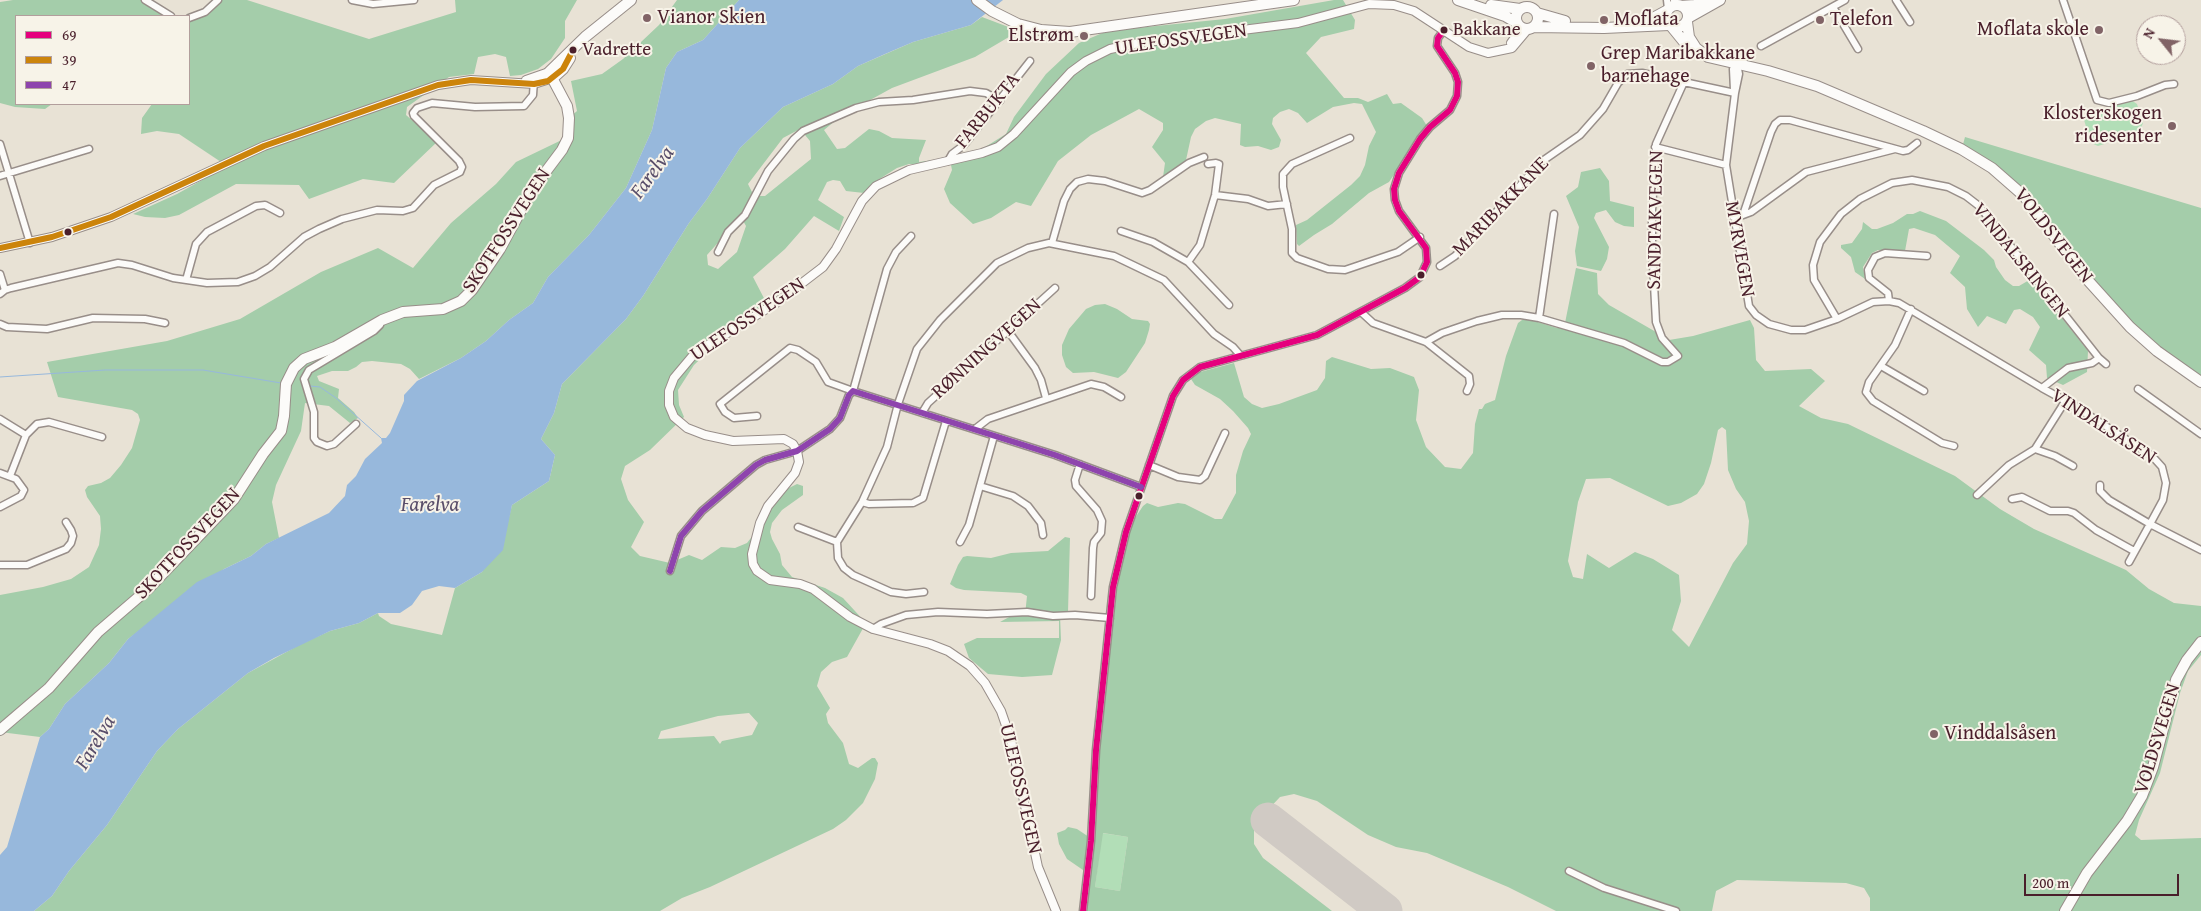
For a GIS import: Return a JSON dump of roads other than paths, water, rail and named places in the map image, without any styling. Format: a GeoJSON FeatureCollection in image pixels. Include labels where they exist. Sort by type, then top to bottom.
{"type":"FeatureCollection","features":[{"type":"Feature","properties":{"kind":"main road"},"geometry":{"type":"LineString","coordinates":[[551,75],[585,37],[631,0]]}},
{"type":"Feature","properties":{"kind":"main road"},"geometry":{"type":"LineString","coordinates":[[977,0],[1009,20],[1041,30],[1083,31],[1294,0]]}},
{"type":"Feature","properties":{"kind":"main road"},"geometry":{"type":"LineString","coordinates":[[1458,0],[1506,16],[1525,26],[1604,28],[1680,27],[1687,20],[1720,0]]}},
{"type":"Feature","properties":{"kind":"main road"},"geometry":{"type":"LineString","coordinates":[[1469,0],[1524,5],[1556,20],[1591,24],[1648,20],[1667,7],[1678,3],[1694,5],[1708,0]]}},
{"type":"Feature","properties":{"kind":"main road"},"geometry":{"type":"LineString","coordinates":[[1525,26],[1538,21],[1536,0]]}},
{"type":"Feature","properties":{"kind":"main road"},"geometry":{"type":"LineString","coordinates":[[1678,3],[1687,12],[1687,20]]}},
{"type":"Feature","properties":{"kind":"main road"},"geometry":{"type":"LineString","coordinates":[[1524,5],[1516,16],[1525,26]]}},
{"type":"Feature","properties":{"kind":"main road"},"geometry":{"type":"LineString","coordinates":[[1667,7],[1666,20],[1670,26]]}},
{"type":"Feature","properties":{"kind":"main road","name":"VOLDSVEGEN"},"geometry":{"type":"LineString","coordinates":[[1687,20],[1689,37],[1702,53],[1736,68]]}},
{"type":"Feature","properties":{"kind":"main road","name":"VOLDSVEGEN"},"geometry":{"type":"LineString","coordinates":[[1670,26],[1695,54],[1711,63],[1775,74],[1817,86],[1923,131],[1961,149],[1992,168],[2024,196],[2084,276],[2130,327],[2167,358],[2201,382]]}},
{"type":"Feature","properties":{"kind":"main road","name":"SKOTFOSSVEGEN"},"geometry":{"type":"LineString","coordinates":[[0,730],[49,688],[98,632],[154,583],[234,499],[281,430],[286,384],[294,368],[304,359],[335,347],[382,320],[403,312],[443,309],[455,305],[467,296],[483,276],[506,238],[526,199],[562,150],[568,138],[569,112],[564,96],[551,75]]}},
{"type":"Feature","properties":{"kind":"main road","name":"VOLDSVEGEN"},"geometry":{"type":"LineString","coordinates":[[2066,911],[2087,873],[2138,804],[2153,767],[2176,680],[2187,660],[2201,642]]}},
{"type":"Feature","properties":{"kind":"street"},"geometry":{"type":"LineString","coordinates":[[145,0],[169,15]]}},
{"type":"Feature","properties":{"kind":"street"},"geometry":{"type":"LineString","coordinates":[[190,18],[205,12],[218,0]]}},
{"type":"Feature","properties":{"kind":"street"},"geometry":{"type":"LineString","coordinates":[[352,0],[373,4],[414,0]]}},
{"type":"Feature","properties":{"kind":"street"},"geometry":{"type":"LineString","coordinates":[[1761,46],[1845,0]]}},
{"type":"Feature","properties":{"kind":"street"},"geometry":{"type":"LineString","coordinates":[[1896,0],[1910,22]]}},
{"type":"Feature","properties":{"kind":"street"},"geometry":{"type":"LineString","coordinates":[[2063,0],[2097,100],[2109,103],[2174,84]]}},
{"type":"Feature","properties":{"kind":"street","name":"ULEFOSSVEGEN"},"geometry":{"type":"LineString","coordinates":[[1056,911],[1038,867],[1011,740],[1001,711],[989,690],[970,666],[948,651],[930,644],[873,629],[850,617],[813,588],[770,580],[757,571],[753,564],[753,548],[760,523],[772,502],[795,473],[799,462],[797,450],[793,444],[784,439],[732,441],[705,435],[687,428],[674,417],[669,406],[669,391],[674,378],[695,353],[776,303],[818,272],[836,249],[862,201],[876,186],[909,170],[991,150],[1004,144],[1072,72],[1086,61],[1110,49],[1139,43],[1310,21],[1368,4],[1386,4],[1404,8],[1422,16],[1475,49],[1488,53],[1502,51],[1513,42],[1525,26]]}},
{"type":"Feature","properties":{"kind":"street"},"geometry":{"type":"LineString","coordinates":[[1833,7],[1858,49]]}},
{"type":"Feature","properties":{"kind":"street"},"geometry":{"type":"LineString","coordinates":[[1083,911],[1091,841],[1096,750],[1116,568],[1141,487],[1173,396],[1183,380],[1200,367],[1317,335],[1405,288],[1420,277],[1425,268],[1426,248],[1420,237],[1399,211],[1394,189],[1399,173],[1420,139],[1430,127],[1450,110],[1456,100],[1458,92],[1457,77],[1437,46],[1438,38],[1444,30]]}},
{"type":"Feature","properties":{"kind":"street","name":"FARBUKTA"},"geometry":{"type":"LineString","coordinates":[[948,161],[1000,101],[1030,61]]}},
{"type":"Feature","properties":{"kind":"street","name":"MYRVEGEN"},"geometry":{"type":"LineString","coordinates":[[1736,68],[1735,93],[1726,166],[1747,301],[1756,315],[1775,326],[1799,331],[1814,328],[1837,318]]}},
{"type":"Feature","properties":{"kind":"street","name":"MARIBAKKANE"},"geometry":{"type":"LineString","coordinates":[[1440,266],[1455,256],[1474,238],[1541,162],[1570,143],[1586,129],[1602,109],[1623,76],[1638,72],[1735,93]]}},
{"type":"Feature","properties":{"kind":"street"},"geometry":{"type":"LineString","coordinates":[[0,248],[81,228],[111,217],[264,146],[428,88],[460,81],[534,81],[551,75]]}},
{"type":"Feature","properties":{"kind":"street"},"geometry":{"type":"LineString","coordinates":[[0,274],[2,292],[118,263],[132,265],[167,277],[186,280],[216,283],[245,280],[270,267],[304,237],[328,224],[378,210],[403,211],[413,208],[434,185],[457,174],[462,167],[459,161],[415,118],[414,110],[422,105],[432,103],[475,107],[524,106],[531,99],[534,81]]}},
{"type":"Feature","properties":{"kind":"street","name":"SANDTAKVEGEN"},"geometry":{"type":"LineString","coordinates":[[1539,318],[1629,345],[1662,362],[1668,362],[1678,356],[1662,338],[1655,315],[1652,246],[1655,147],[1684,82]]}},
{"type":"Feature","properties":{"kind":"street"},"geometry":{"type":"LineString","coordinates":[[718,252],[728,232],[744,215],[768,171],[794,138],[803,131],[856,108],[879,102],[913,100],[970,91],[986,93],[1000,101]]}},
{"type":"Feature","properties":{"kind":"street"},"geometry":{"type":"LineString","coordinates":[[1743,215],[1771,132],[1775,124],[1780,120],[1795,121],[1896,149],[1908,150],[1917,142]]}},
{"type":"Feature","properties":{"kind":"street"},"geometry":{"type":"LineString","coordinates":[[1350,138],[1287,168],[1282,181],[1292,230],[1292,253],[1298,258],[1328,269],[1345,270],[1398,252],[1420,237]]}},
{"type":"Feature","properties":{"kind":"street"},"geometry":{"type":"LineString","coordinates":[[0,144],[30,242]]}},
{"type":"Feature","properties":{"kind":"street"},"geometry":{"type":"LineString","coordinates":[[1655,147],[1726,166]]}},
{"type":"Feature","properties":{"kind":"street"},"geometry":{"type":"LineString","coordinates":[[0,176],[89,149]]}},
{"type":"Feature","properties":{"kind":"street"},"geometry":{"type":"LineString","coordinates":[[1733,217],[1743,215],[1757,208],[1806,172],[1896,149]]}},
{"type":"Feature","properties":{"kind":"street"},"geometry":{"type":"LineString","coordinates":[[1052,243],[1064,201],[1070,189],[1077,182],[1088,179],[1105,181],[1142,193],[1150,190],[1189,162],[1206,160],[1218,164],[1215,195],[1200,245],[1188,262]]}},
{"type":"Feature","properties":{"kind":"street","name":"VINDALSRINGEN"},"geometry":{"type":"LineString","coordinates":[[1837,318],[1814,280],[1813,265],[1820,242],[1841,214],[1868,194],[1898,181],[1919,180],[1954,189],[1979,206],[2099,358],[2106,364]]}},
{"type":"Feature","properties":{"kind":"street"},"geometry":{"type":"LineString","coordinates":[[1215,195],[1248,199],[1268,206],[1287,204]]}},
{"type":"Feature","properties":{"kind":"street"},"geometry":{"type":"LineString","coordinates":[[186,280],[196,244],[207,232],[256,206],[265,205],[280,213]]}},
{"type":"Feature","properties":{"kind":"street"},"geometry":{"type":"LineString","coordinates":[[1426,342],[1449,330],[1502,315],[1539,318],[1554,214]]}},
{"type":"Feature","properties":{"kind":"street"},"geometry":{"type":"LineString","coordinates":[[1120,231],[1151,241],[1188,262],[1229,305]]}},
{"type":"Feature","properties":{"kind":"street"},"geometry":{"type":"LineString","coordinates":[[670,571],[684,532],[710,502],[762,462],[797,450],[834,425],[840,418],[849,395],[853,391],[887,269],[896,252],[911,236]]}},
{"type":"Feature","properties":{"kind":"street"},"geometry":{"type":"LineString","coordinates":[[924,592],[906,594],[891,592],[853,575],[844,568],[838,558],[837,542],[862,502],[890,439],[898,404],[912,361],[920,345],[986,272],[1008,256],[1037,245],[1052,243],[1114,256],[1164,280],[1214,334],[1233,347],[1240,355]]}},
{"type":"Feature","properties":{"kind":"street"},"geometry":{"type":"LineString","coordinates":[[1889,301],[1888,293],[1869,278],[1868,270],[1874,257],[1885,253],[1927,256]]}},
{"type":"Feature","properties":{"kind":"street","name":"RØNNINGVEGEN"},"geometry":{"type":"LineString","coordinates":[[922,412],[928,403],[1055,288]]}},
{"type":"Feature","properties":{"kind":"street"},"geometry":{"type":"LineString","coordinates":[[1837,318],[1873,302],[1889,301],[1911,309],[2042,388],[2068,368],[2092,363],[2099,358]]}},
{"type":"Feature","properties":{"kind":"street"},"geometry":{"type":"LineString","coordinates":[[1911,309],[1895,345],[1866,387],[1866,392],[1870,399],[1935,438],[1954,446]]}},
{"type":"Feature","properties":{"kind":"street"},"geometry":{"type":"LineString","coordinates":[[1360,312],[1372,323],[1426,342],[1467,374],[1470,381],[1467,391]]}},
{"type":"Feature","properties":{"kind":"street"},"geometry":{"type":"LineString","coordinates":[[0,324],[7,327],[47,329],[93,318],[145,319],[165,323]]}},
{"type":"Feature","properties":{"kind":"street"},"geometry":{"type":"LineString","coordinates":[[356,424],[334,444],[327,446],[317,442],[314,438],[314,412],[304,379],[306,372],[374,331],[382,320]]}},
{"type":"Feature","properties":{"kind":"street"},"geometry":{"type":"LineString","coordinates":[[1008,331],[1041,380],[1046,398]]}},
{"type":"Feature","properties":{"kind":"street"},"geometry":{"type":"LineString","coordinates":[[757,416],[734,418],[725,412],[720,404],[790,348],[798,350],[816,362],[828,382],[1080,464],[1141,487]]}},
{"type":"Feature","properties":{"kind":"street"},"geometry":{"type":"LineString","coordinates":[[1881,366],[1924,391]]}},
{"type":"Feature","properties":{"kind":"street"},"geometry":{"type":"LineString","coordinates":[[975,429],[979,424],[988,419],[1091,384],[1104,387],[1121,397]]}},
{"type":"Feature","properties":{"kind":"street","name":"VINDALSÅSEN"},"geometry":{"type":"LineString","coordinates":[[2042,388],[2066,400],[2142,449],[2160,464],[2164,472],[2166,489],[2163,500],[2129,562]]}},
{"type":"Feature","properties":{"kind":"street"},"geometry":{"type":"LineString","coordinates":[[2138,390],[2201,434]]}},
{"type":"Feature","properties":{"kind":"street"},"geometry":{"type":"LineString","coordinates":[[1977,495],[2005,468],[2035,449],[2066,400]]}},
{"type":"Feature","properties":{"kind":"street"},"geometry":{"type":"LineString","coordinates":[[0,418],[26,435]]}},
{"type":"Feature","properties":{"kind":"street"},"geometry":{"type":"LineString","coordinates":[[862,502],[869,504],[913,503],[923,498],[946,420]]}},
{"type":"Feature","properties":{"kind":"street"},"geometry":{"type":"LineString","coordinates":[[10,476],[26,435],[33,426],[46,422],[102,437]]}},
{"type":"Feature","properties":{"kind":"street"},"geometry":{"type":"LineString","coordinates":[[1149,465],[1178,477],[1200,480],[1205,476],[1225,433]]}},
{"type":"Feature","properties":{"kind":"street"},"geometry":{"type":"LineString","coordinates":[[960,542],[966,532],[994,436]]}},
{"type":"Feature","properties":{"kind":"street"},"geometry":{"type":"LineString","coordinates":[[2035,449],[2055,456],[2073,466]]}},
{"type":"Feature","properties":{"kind":"street"},"geometry":{"type":"LineString","coordinates":[[1080,464],[1075,480],[1076,486],[1097,510],[1102,521],[1101,533],[1092,548],[1091,596]]}},
{"type":"Feature","properties":{"kind":"street"},"geometry":{"type":"LineString","coordinates":[[0,473],[10,476],[21,483],[24,491],[21,496],[0,507]]}},
{"type":"Feature","properties":{"kind":"street"},"geometry":{"type":"LineString","coordinates":[[2100,485],[2100,491],[2109,500],[2150,524],[2201,550]]}},
{"type":"Feature","properties":{"kind":"street"},"geometry":{"type":"LineString","coordinates":[[980,486],[1013,496],[1021,501],[1039,519],[1043,535]]}},
{"type":"Feature","properties":{"kind":"street"},"geometry":{"type":"LineString","coordinates":[[2012,499],[2022,497],[2050,511],[2074,512],[2096,530],[2134,551]]}},
{"type":"Feature","properties":{"kind":"street"},"geometry":{"type":"LineString","coordinates":[[0,565],[27,565],[66,549],[71,543],[72,536],[66,522]]}},
{"type":"Feature","properties":{"kind":"street"},"geometry":{"type":"LineString","coordinates":[[798,527],[837,542]]}},
{"type":"Feature","properties":{"kind":"street"},"geometry":{"type":"LineString","coordinates":[[873,629],[899,618],[929,613],[987,614],[1027,612],[1053,616],[1075,615],[1110,618]]}},
{"type":"Feature","properties":{"kind":"street"},"geometry":{"type":"LineString","coordinates":[[1570,871],[1604,888],[1676,911]]}},
{"type":"Feature","properties":{"kind":"water","name":"Farelva"},"geometry":{"type":"Polygon","coordinates":[[[739,0],[1003,0],[971,25],[913,42],[885,54],[858,66],[833,84],[783,107],[740,148],[626,319],[562,384],[554,413],[541,439],[555,455],[549,481],[512,505],[503,550],[482,572],[455,588],[439,586],[422,591],[412,605],[400,613],[378,613],[359,623],[330,631],[248,673],[178,729],[157,751],[107,825],[69,871],[52,896],[34,911],[0,911],[0,855],[7,847],[40,737],[49,729],[65,704],[109,663],[128,639],[197,582],[251,556],[266,544],[329,513],[345,496],[347,485],[356,476],[365,459],[382,443],[381,438],[386,438],[390,433],[404,401],[404,395],[417,381],[461,358],[486,341],[509,320],[533,303],[548,277],[589,235],[626,188],[652,130],[666,68],[677,52],[703,40],[739,0]]]}},
{"type":"Feature","properties":{"kind":"waterway"},"geometry":{"type":"LineString","coordinates":[[0,377],[105,370],[203,370],[281,383]]}},
{"type":"Feature","properties":{"kind":"waterway"},"geometry":{"type":"LineString","coordinates":[[310,386],[320,387],[336,398],[381,438]]}},
{"type":"Feature","properties":{"kind":"place","name":"Vianor Skien"},"geometry":{"type":"Point","coordinates":[647,18]}},
{"type":"Feature","properties":{"kind":"place","name":"Moflata"},"geometry":{"type":"Point","coordinates":[1604,20]}},
{"type":"Feature","properties":{"kind":"place","name":"Telefon"},"geometry":{"type":"Point","coordinates":[1820,20]}},
{"type":"Feature","properties":{"kind":"place","name":"Bakkane"},"geometry":{"type":"Point","coordinates":[1444,30]}},
{"type":"Feature","properties":{"kind":"place","name":"Moflata skole"},"geometry":{"type":"Point","coordinates":[2099,30]}},
{"type":"Feature","properties":{"kind":"place","name":"Elstrøm"},"geometry":{"type":"Point","coordinates":[1084,36]}},
{"type":"Feature","properties":{"kind":"place","name":"Vadrette"},"geometry":{"type":"Point","coordinates":[573,50]}},
{"type":"Feature","properties":{"kind":"place","name":"Grep Maribakkane barnehage"},"geometry":{"type":"Point","coordinates":[1591,66]}},
{"type":"Feature","properties":{"kind":"place","name":"Klosterskogen ridesenter"},"geometry":{"type":"Point","coordinates":[2172,126]}},
{"type":"Feature","properties":{"kind":"place","name":"Vinddalsåsen"},"geometry":{"type":"Point","coordinates":[1934,734]}}]}
